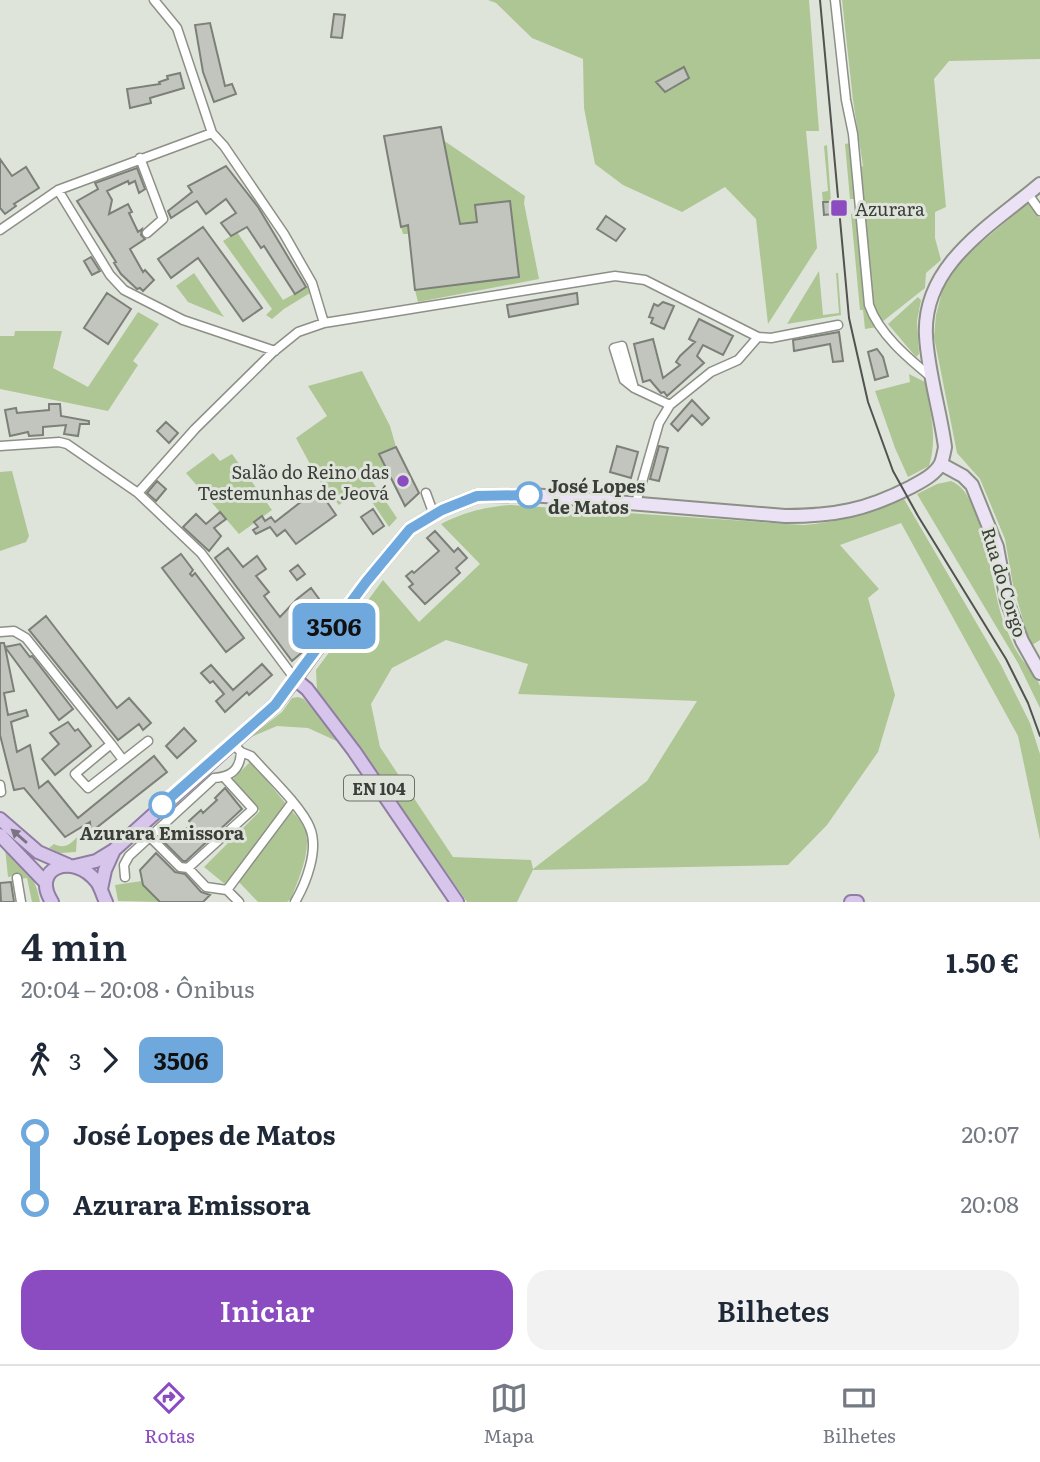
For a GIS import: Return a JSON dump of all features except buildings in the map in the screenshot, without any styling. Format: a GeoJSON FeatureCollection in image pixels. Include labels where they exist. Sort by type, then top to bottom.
{"type":"FeatureCollection","features":[{"type":"Feature","properties":{"kind":"main road"},"geometry":{"type":"LineString","coordinates":[[49,896],[54,869],[96,861],[114,850],[236,748],[295,679]]}},
{"type":"Feature","properties":{"kind":"main road","name":"EN 104"},"geometry":{"type":"LineString","coordinates":[[295,679],[307,690],[354,751],[457,902]]}},
{"type":"Feature","properties":{"kind":"main road"},"geometry":{"type":"LineString","coordinates":[[0,819],[38,852],[88,873],[104,898]]}},
{"type":"Feature","properties":{"kind":"main road"},"geometry":{"type":"LineString","coordinates":[[0,835],[49,896]]}},
{"type":"Feature","properties":{"kind":"main road"},"geometry":{"type":"LineString","coordinates":[[104,898],[105,870],[114,850]]}},
{"type":"Feature","properties":{"kind":"main road"},"geometry":{"type":"LineString","coordinates":[[851,902],[857,902]]}},
{"type":"Feature","properties":{"kind":"street"},"geometry":{"type":"LineString","coordinates":[[154,0],[177,29],[212,132],[284,234],[312,283],[324,323]]}},
{"type":"Feature","properties":{"kind":"street"},"geometry":{"type":"LineString","coordinates":[[835,0],[846,100],[853,134],[869,306],[873,317],[908,359],[933,379]]}},
{"type":"Feature","properties":{"kind":"street"},"geometry":{"type":"LineString","coordinates":[[0,230],[58,190],[212,132]]}},
{"type":"Feature","properties":{"kind":"street"},"geometry":{"type":"LineString","coordinates":[[140,158],[163,219],[147,233]]}},
{"type":"Feature","properties":{"kind":"street"},"geometry":{"type":"LineString","coordinates":[[0,446],[59,442],[107,470],[138,493],[201,552],[295,679],[366,582],[410,529],[477,496],[507,494],[785,516],[854,511],[888,499],[929,476],[941,464],[945,447],[926,336],[927,311],[937,280],[955,255],[1040,184]]}},
{"type":"Feature","properties":{"kind":"street"},"geometry":{"type":"LineString","coordinates":[[58,190],[110,275],[124,290],[183,320],[275,351]]}},
{"type":"Feature","properties":{"kind":"street"},"geometry":{"type":"LineString","coordinates":[[1028,194],[1040,211]]}},
{"type":"Feature","properties":{"kind":"street"},"geometry":{"type":"LineString","coordinates":[[138,493],[195,429],[275,351],[298,332],[324,323],[615,276],[645,280],[758,337],[771,338],[838,325]]}},
{"type":"Feature","properties":{"kind":"street"},"geometry":{"type":"LineString","coordinates":[[636,503],[659,423],[670,405],[711,372],[738,360],[758,337]]}},
{"type":"Feature","properties":{"kind":"street"},"geometry":{"type":"LineString","coordinates":[[634,388],[622,346],[614,348],[624,380],[634,388],[670,405]]}},
{"type":"Feature","properties":{"kind":"street","name":"Rua do Corgo"},"geometry":{"type":"LineString","coordinates":[[941,464],[963,476],[972,485],[997,547],[1007,601],[1022,641],[1040,673]]}},
{"type":"Feature","properties":{"kind":"street"},"geometry":{"type":"LineString","coordinates":[[426,493],[434,515]]}},
{"type":"Feature","properties":{"kind":"street"},"geometry":{"type":"LineString","coordinates":[[0,632],[14,631],[26,638],[123,760]]}},
{"type":"Feature","properties":{"kind":"street"},"geometry":{"type":"LineString","coordinates":[[111,744],[75,774],[88,788],[148,741]]}},
{"type":"Feature","properties":{"kind":"street"},"geometry":{"type":"LineString","coordinates":[[125,877],[124,865],[129,856],[214,778],[224,778],[237,769],[236,748]]}},
{"type":"Feature","properties":{"kind":"street"},"geometry":{"type":"LineString","coordinates":[[236,748],[251,756],[304,817],[311,830],[313,844],[304,886],[295,902]]}},
{"type":"Feature","properties":{"kind":"street"},"geometry":{"type":"LineString","coordinates":[[188,868],[253,809],[224,778]]}},
{"type":"Feature","properties":{"kind":"street"},"geometry":{"type":"LineString","coordinates":[[227,890],[292,803]]}},
{"type":"Feature","properties":{"kind":"street"},"geometry":{"type":"LineString","coordinates":[[150,837],[180,867],[188,868],[206,887],[227,890],[239,902]]}},
{"type":"Feature","properties":{"kind":"street"},"geometry":{"type":"LineString","coordinates":[[17,878],[21,902]]}},
{"type":"Feature","properties":{"kind":"green space"},"geometry":{"type":"Polygon","coordinates":[[[488,0],[809,0],[819,131],[806,131],[817,248],[768,324],[756,219],[725,187],[682,212],[623,185],[595,164],[584,108],[583,59],[532,38],[496,3],[488,0]]]}},
{"type":"Feature","properties":{"kind":"green space"},"geometry":{"type":"Polygon","coordinates":[[[842,0],[1040,0],[1040,59],[949,61],[934,79],[946,207],[935,212],[935,238],[941,260],[926,273],[925,288],[882,322],[872,303],[863,166],[842,0]]]}},
{"type":"Feature","properties":{"kind":"green space"},"geometry":{"type":"Polygon","coordinates":[[[443,140],[525,196],[524,203],[539,279],[418,302],[415,290],[519,277],[510,201],[475,205],[477,222],[409,229],[409,234],[403,234],[401,227],[459,215],[443,140]]]}},
{"type":"Feature","properties":{"kind":"green space"},"geometry":{"type":"Polygon","coordinates":[[[850,143],[864,299],[867,313],[877,327],[865,329],[863,310],[860,310],[851,214],[856,213],[855,199],[850,199],[845,144],[850,143]]]}},
{"type":"Feature","properties":{"kind":"green space"},"geometry":{"type":"Polygon","coordinates":[[[827,145],[831,202],[823,202],[822,192],[828,191],[824,146],[827,145]]]}},
{"type":"Feature","properties":{"kind":"green space"},"geometry":{"type":"Polygon","coordinates":[[[1028,203],[1040,218],[1040,640],[1032,645],[1013,585],[1005,539],[980,479],[957,453],[934,337],[943,288],[963,258],[1028,203]]]}},
{"type":"Feature","properties":{"kind":"green space"},"geometry":{"type":"Polygon","coordinates":[[[237,232],[283,300],[308,286],[310,293],[272,319],[266,315],[272,309],[223,241],[237,232]]]}},
{"type":"Feature","properties":{"kind":"green space"},"geometry":{"type":"Polygon","coordinates":[[[819,271],[823,315],[839,313],[838,273],[841,315],[787,324],[819,271]]]}},
{"type":"Feature","properties":{"kind":"green space"},"geometry":{"type":"Polygon","coordinates":[[[194,273],[224,317],[188,302],[176,286],[194,273]]]}},
{"type":"Feature","properties":{"kind":"green space"},"geometry":{"type":"Polygon","coordinates":[[[918,297],[921,300],[917,321],[919,354],[916,357],[888,324],[918,297]]]}},
{"type":"Feature","properties":{"kind":"green space"},"geometry":{"type":"Polygon","coordinates":[[[138,312],[159,324],[133,361],[138,365],[108,411],[0,389],[0,336],[14,336],[15,331],[62,331],[53,368],[88,387],[138,312]]]}},
{"type":"Feature","properties":{"kind":"green space"},"geometry":{"type":"Polygon","coordinates":[[[362,371],[390,426],[396,447],[379,454],[386,469],[372,481],[397,518],[389,527],[362,487],[339,505],[318,479],[296,438],[327,416],[308,386],[362,371]]]}},
{"type":"Feature","properties":{"kind":"green space"},"geometry":{"type":"Polygon","coordinates":[[[909,374],[925,382],[933,445],[929,466],[908,477],[875,391],[910,382],[909,374]]]}},
{"type":"Feature","properties":{"kind":"green space"},"geometry":{"type":"Polygon","coordinates":[[[213,453],[220,461],[232,454],[272,510],[239,534],[186,473],[213,453]]]}},
{"type":"Feature","properties":{"kind":"green space"},"geometry":{"type":"Polygon","coordinates":[[[12,471],[29,536],[26,542],[0,551],[0,472],[12,471]]]}},
{"type":"Feature","properties":{"kind":"green space"},"geometry":{"type":"Polygon","coordinates":[[[951,481],[963,489],[972,504],[986,546],[1005,625],[1017,652],[1040,686],[1040,708],[1018,663],[917,494],[937,484],[951,481]]]}},
{"type":"Feature","properties":{"kind":"green space"},"geometry":{"type":"Polygon","coordinates":[[[904,499],[1001,665],[1030,723],[1040,754],[1040,840],[1018,736],[901,523],[840,545],[879,589],[868,598],[895,695],[878,752],[827,825],[788,865],[533,870],[517,902],[467,902],[317,691],[316,670],[383,580],[419,622],[480,564],[441,524],[466,513],[511,505],[804,525],[867,513],[904,499]],[[446,640],[392,668],[371,704],[380,747],[453,857],[531,860],[533,869],[647,781],[697,701],[518,694],[528,664],[446,640]]]}},
{"type":"Feature","properties":{"kind":"green space"},"geometry":{"type":"Polygon","coordinates":[[[292,698],[304,699],[341,743],[308,728],[277,726],[249,738],[282,712],[292,698]]]}},
{"type":"Feature","properties":{"kind":"green space"},"geometry":{"type":"Polygon","coordinates":[[[251,761],[286,804],[226,885],[204,867],[260,811],[232,780],[251,761]]]}},
{"type":"Feature","properties":{"kind":"green space"},"geometry":{"type":"Polygon","coordinates":[[[291,810],[304,825],[307,837],[301,873],[291,899],[287,902],[258,902],[239,882],[291,810]]]}},
{"type":"Feature","properties":{"kind":"green space"},"geometry":{"type":"Polygon","coordinates":[[[77,837],[76,852],[60,853],[49,848],[54,844],[67,845],[77,837]]]}},
{"type":"Feature","properties":{"kind":"green space"},"geometry":{"type":"Polygon","coordinates":[[[5,848],[28,872],[40,902],[32,902],[27,878],[20,879],[18,875],[8,877],[5,848]]]}},
{"type":"Feature","properties":{"kind":"green space"},"geometry":{"type":"Polygon","coordinates":[[[142,881],[160,902],[118,901],[115,885],[142,881]]]}},
{"type":"Feature","properties":{"kind":"tram line"},"geometry":{"type":"LineString","coordinates":[[820,0],[849,318],[868,402],[893,471],[1006,659],[1028,703],[1040,736]]}},
{"type":"Feature","properties":{"kind":"bus line","name":"3506"},"geometry":{"type":"LineString","coordinates":[[162,805],[275,705],[366,582],[410,529],[442,510],[477,496],[529,495]]}},
{"type":"Feature","properties":{"kind":"place","name":"Azurara"},"geometry":{"type":"Point","coordinates":[839,208]}},
{"type":"Feature","properties":{"kind":"place","name":"Salão do Reino das Testemunhas de Jeová"},"geometry":{"type":"Point","coordinates":[403,481]}},
{"type":"Feature","properties":{"kind":"place","name":"José Lopes de Matos"},"geometry":{"type":"Point","coordinates":[529,495]}},
{"type":"Feature","properties":{"kind":"place","name":"Azurara Emissora"},"geometry":{"type":"Point","coordinates":[162,805]}}]}
